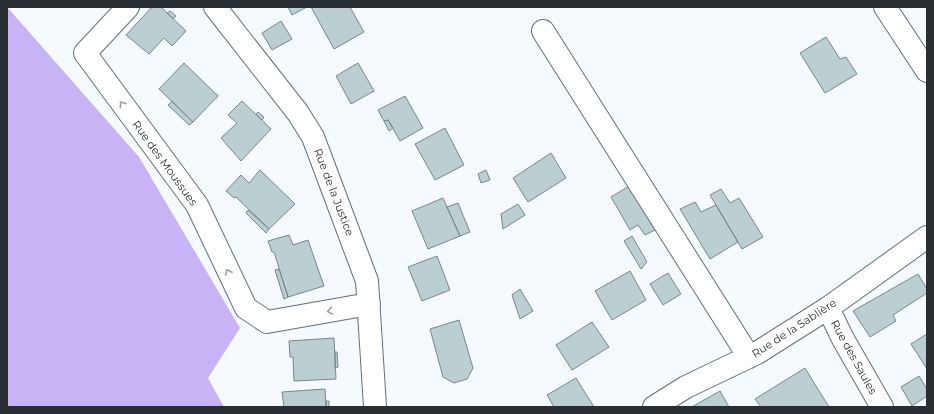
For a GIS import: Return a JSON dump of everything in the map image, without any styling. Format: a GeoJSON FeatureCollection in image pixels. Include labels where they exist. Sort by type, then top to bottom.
{"type":"FeatureCollection","features":[{"type":"Feature","properties":{"kind":"street","name":"Rue des Moussues"},"geometry":{"type":"LineString","coordinates":[[128,7],[85,53],[197,205],[246,308],[267,322],[369,304]]}},
{"type":"Feature","properties":{"kind":"street","name":"Rue de la Justice"},"geometry":{"type":"LineString","coordinates":[[215,7],[298,113],[313,137],[367,281],[375,407]]}},
{"type":"Feature","properties":{"kind":"street"},"geometry":{"type":"LineString","coordinates":[[885,7],[924,62]]}},
{"type":"Feature","properties":{"kind":"street"},"geometry":{"type":"LineString","coordinates":[[543,31],[749,357]]}},
{"type":"Feature","properties":{"kind":"street","name":"Rue de la Sablière"},"geometry":{"type":"LineString","coordinates":[[654,407],[686,387],[749,357],[828,308],[927,237]]}},
{"type":"Feature","properties":{"kind":"street","name":"Rue des Saules"},"geometry":{"type":"LineString","coordinates":[[828,308],[882,407]]}},
{"type":"Feature","properties":{"kind":"shaded area"},"geometry":{"type":"Polygon","coordinates":[[[7,7],[139,157],[240,328],[208,378],[224,407],[7,407],[7,7]]]}},
{"type":"Feature","properties":{"kind":"building"},"geometry":{"type":"Polygon","coordinates":[[[152,7],[161,7],[186,31],[172,46],[164,38],[149,54],[126,35],[152,7]]]}},
{"type":"Feature","properties":{"kind":"building"},"geometry":{"type":"Polygon","coordinates":[[[288,7],[307,7],[292,15],[288,7]]]}},
{"type":"Feature","properties":{"kind":"building"},"geometry":{"type":"Polygon","coordinates":[[[311,7],[350,7],[364,32],[334,49],[311,7]]]}},
{"type":"Feature","properties":{"kind":"building"},"geometry":{"type":"Polygon","coordinates":[[[170,11],[176,16],[173,19],[167,13],[170,11]]]}},
{"type":"Feature","properties":{"kind":"building"},"geometry":{"type":"Polygon","coordinates":[[[281,21],[292,39],[272,50],[262,33],[281,21]]]}},
{"type":"Feature","properties":{"kind":"building"},"geometry":{"type":"Polygon","coordinates":[[[826,37],[840,59],[846,57],[857,74],[825,93],[800,53],[826,37]]]}},
{"type":"Feature","properties":{"kind":"building"},"geometry":{"type":"Polygon","coordinates":[[[184,63],[218,96],[193,122],[159,89],[184,63]]]}},
{"type":"Feature","properties":{"kind":"building"},"geometry":{"type":"Polygon","coordinates":[[[358,63],[374,91],[351,104],[336,76],[358,63]]]}},
{"type":"Feature","properties":{"kind":"building"},"geometry":{"type":"Polygon","coordinates":[[[405,96],[423,128],[400,141],[388,120],[384,121],[378,110],[405,96]]]}},
{"type":"Feature","properties":{"kind":"building"},"geometry":{"type":"Polygon","coordinates":[[[172,101],[193,122],[189,125],[168,105],[172,101]]]}},
{"type":"Feature","properties":{"kind":"building"},"geometry":{"type":"Polygon","coordinates":[[[242,101],[271,129],[241,161],[221,138],[237,123],[228,115],[242,101]]]}},
{"type":"Feature","properties":{"kind":"building"},"geometry":{"type":"Polygon","coordinates":[[[258,112],[264,117],[262,120],[256,114],[258,112]]]}},
{"type":"Feature","properties":{"kind":"building"},"geometry":{"type":"Polygon","coordinates":[[[388,120],[393,128],[389,131],[384,121],[388,120]]]}},
{"type":"Feature","properties":{"kind":"building"},"geometry":{"type":"Polygon","coordinates":[[[445,128],[464,165],[435,180],[415,144],[445,128]]]}},
{"type":"Feature","properties":{"kind":"building"},"geometry":{"type":"Polygon","coordinates":[[[551,153],[566,178],[528,202],[513,178],[551,153]]]}},
{"type":"Feature","properties":{"kind":"building"},"geometry":{"type":"Polygon","coordinates":[[[260,170],[295,204],[269,229],[236,197],[234,198],[226,191],[241,175],[249,183],[260,170]]]}},
{"type":"Feature","properties":{"kind":"building"},"geometry":{"type":"Polygon","coordinates":[[[486,170],[490,180],[481,183],[478,174],[486,170]]]}},
{"type":"Feature","properties":{"kind":"building"},"geometry":{"type":"Polygon","coordinates":[[[631,185],[657,229],[645,235],[638,225],[630,230],[611,197],[631,185]]]}},
{"type":"Feature","properties":{"kind":"building"},"geometry":{"type":"Polygon","coordinates":[[[721,189],[730,203],[739,198],[763,237],[742,249],[710,195],[721,189]]]}},
{"type":"Feature","properties":{"kind":"building"},"geometry":{"type":"Polygon","coordinates":[[[443,198],[460,236],[428,249],[412,211],[443,198]]]}},
{"type":"Feature","properties":{"kind":"building"},"geometry":{"type":"Polygon","coordinates":[[[695,202],[701,212],[716,205],[738,242],[710,259],[680,209],[695,202]]]}},
{"type":"Feature","properties":{"kind":"building"},"geometry":{"type":"Polygon","coordinates":[[[458,203],[470,232],[460,236],[447,207],[458,203]]]}},
{"type":"Feature","properties":{"kind":"building"},"geometry":{"type":"Polygon","coordinates":[[[518,204],[525,215],[503,229],[501,214],[518,204]]]}},
{"type":"Feature","properties":{"kind":"building"},"geometry":{"type":"Polygon","coordinates":[[[248,210],[269,229],[266,233],[246,213],[248,210]]]}},
{"type":"Feature","properties":{"kind":"building"},"geometry":{"type":"Polygon","coordinates":[[[289,235],[293,245],[308,240],[324,286],[288,297],[274,252],[272,252],[268,241],[289,235]]]}},
{"type":"Feature","properties":{"kind":"building"},"geometry":{"type":"Polygon","coordinates":[[[632,236],[647,262],[641,269],[624,241],[632,236]]]}},
{"type":"Feature","properties":{"kind":"building"},"geometry":{"type":"Polygon","coordinates":[[[437,256],[450,290],[422,301],[408,267],[437,256]]]}},
{"type":"Feature","properties":{"kind":"building"},"geometry":{"type":"Polygon","coordinates":[[[279,269],[288,297],[284,299],[275,270],[279,269]]]}},
{"type":"Feature","properties":{"kind":"building"},"geometry":{"type":"Polygon","coordinates":[[[630,271],[646,300],[612,320],[595,291],[630,271]]]}},
{"type":"Feature","properties":{"kind":"building"},"geometry":{"type":"Polygon","coordinates":[[[668,273],[681,294],[663,305],[650,284],[668,273]]]}},
{"type":"Feature","properties":{"kind":"building"},"geometry":{"type":"Polygon","coordinates":[[[918,274],[927,289],[927,293],[893,315],[896,321],[870,337],[853,311],[918,274]]]}},
{"type":"Feature","properties":{"kind":"building"},"geometry":{"type":"Polygon","coordinates":[[[520,289],[533,311],[520,319],[512,295],[520,289]]]}},
{"type":"Feature","properties":{"kind":"building"},"geometry":{"type":"Polygon","coordinates":[[[459,320],[473,368],[467,379],[454,383],[443,377],[430,329],[459,320]]]}},
{"type":"Feature","properties":{"kind":"building"},"geometry":{"type":"Polygon","coordinates":[[[592,322],[609,347],[572,370],[556,345],[592,322]]]}},
{"type":"Feature","properties":{"kind":"building"},"geometry":{"type":"Polygon","coordinates":[[[927,334],[927,369],[911,344],[927,334]]]}},
{"type":"Feature","properties":{"kind":"building"},"geometry":{"type":"Polygon","coordinates":[[[334,338],[336,379],[294,381],[293,357],[290,357],[289,341],[334,338]]]}},
{"type":"Feature","properties":{"kind":"building"},"geometry":{"type":"Polygon","coordinates":[[[335,352],[337,352],[338,367],[335,368],[335,352]]]}},
{"type":"Feature","properties":{"kind":"building"},"geometry":{"type":"Polygon","coordinates":[[[805,368],[829,407],[761,407],[755,399],[805,368]]]}},
{"type":"Feature","properties":{"kind":"building"},"geometry":{"type":"Polygon","coordinates":[[[919,376],[927,389],[927,396],[912,406],[901,387],[919,376]]]}},
{"type":"Feature","properties":{"kind":"building"},"geometry":{"type":"Polygon","coordinates":[[[576,378],[594,407],[554,407],[547,395],[576,378]]]}},
{"type":"Feature","properties":{"kind":"building"},"geometry":{"type":"Polygon","coordinates":[[[325,389],[326,407],[284,407],[282,392],[325,389]]]}},
{"type":"Feature","properties":{"kind":"building"},"geometry":{"type":"Polygon","coordinates":[[[720,391],[729,407],[692,407],[697,404],[720,391]]]}},
{"type":"Feature","properties":{"kind":"building"},"geometry":{"type":"Polygon","coordinates":[[[326,401],[329,401],[329,407],[326,407],[326,401]]]}}]}
